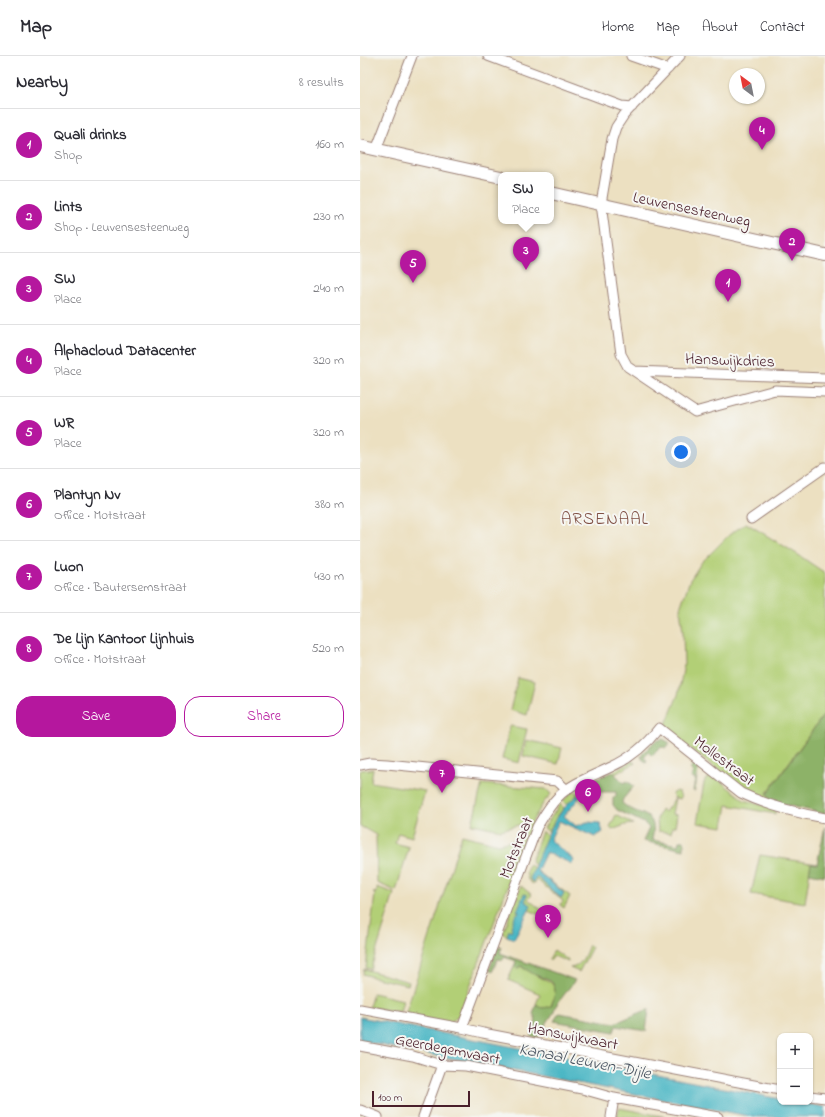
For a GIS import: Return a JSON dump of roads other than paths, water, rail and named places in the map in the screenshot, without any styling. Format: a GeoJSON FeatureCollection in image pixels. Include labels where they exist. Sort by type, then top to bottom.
{"type":"FeatureCollection","features":[{"type":"Feature","properties":{"kind":"main road"},"geometry":{"type":"LineString","coordinates":[[360,146],[498,176]]}},
{"type":"Feature","properties":{"kind":"main road"},"geometry":{"type":"LineString","coordinates":[[402,156],[420,164],[498,183]]}},
{"type":"Feature","properties":{"kind":"main road","name":"Leuvensesteenweg"},"geometry":{"type":"LineString","coordinates":[[554,194],[825,255]]}},
{"type":"Feature","properties":{"kind":"street"},"geometry":{"type":"LineString","coordinates":[[488,56],[622,106],[632,107]]}},
{"type":"Feature","properties":{"kind":"street"},"geometry":{"type":"LineString","coordinates":[[632,56],[668,69]]}},
{"type":"Feature","properties":{"kind":"street","name":"Hanswijkdries"},"geometry":{"type":"LineString","coordinates":[[680,56],[624,115],[615,130],[601,204],[621,354],[628,368],[694,412],[776,390],[825,392]]}},
{"type":"Feature","properties":{"kind":"street"},"geometry":{"type":"LineString","coordinates":[[376,150],[408,57]]}},
{"type":"Feature","properties":{"kind":"street","name":"Hanswijkdries"},"geometry":{"type":"LineString","coordinates":[[634,371],[825,378]]}},
{"type":"Feature","properties":{"kind":"street"},"geometry":{"type":"LineString","coordinates":[[751,519],[825,467]]}},
{"type":"Feature","properties":{"kind":"street","name":"Motstraat"},"geometry":{"type":"LineString","coordinates":[[462,1028],[537,827],[546,811],[558,797],[576,783],[613,766],[633,754],[648,742],[659,728]]}},
{"type":"Feature","properties":{"kind":"street","name":"Mollestraat"},"geometry":{"type":"LineString","coordinates":[[659,728],[741,793],[755,800],[825,818]]}},
{"type":"Feature","properties":{"kind":"street"},"geometry":{"type":"LineString","coordinates":[[360,765],[370,763],[387,764],[557,781],[567,790]]}},
{"type":"Feature","properties":{"kind":"street","name":"Hanswijkvaart"},"geometry":{"type":"LineString","coordinates":[[360,1009],[777,1089]]}},
{"type":"Feature","properties":{"kind":"street","name":"Geerdegemvaart"},"geometry":{"type":"LineString","coordinates":[[360,1046],[413,1056],[442,1065],[466,1066],[582,1089],[614,1098],[718,1117]]}},
{"type":"Feature","properties":{"kind":"street"},"geometry":{"type":"LineString","coordinates":[[423,1117],[442,1065]]}},
{"type":"Feature","properties":{"kind":"street"},"geometry":{"type":"LineString","coordinates":[[813,1096],[825,1098]]}},
{"type":"Feature","properties":{"kind":"street"},"geometry":{"type":"LineString","coordinates":[[610,1117],[614,1098]]}},
{"type":"Feature","properties":{"kind":"street"},"geometry":{"type":"LineString","coordinates":[[360,1110],[378,1117]]}},
{"type":"Feature","properties":{"kind":"water"},"geometry":{"type":"Polygon","coordinates":[[[578,795],[580,797],[564,816],[576,826],[587,822],[600,823],[603,832],[595,837],[559,821],[550,840],[574,860],[572,864],[546,852],[537,871],[564,893],[561,898],[537,877],[533,882],[530,879],[548,833],[554,822],[569,803],[578,795]]]}},
{"type":"Feature","properties":{"kind":"water"},"geometry":{"type":"Polygon","coordinates":[[[524,894],[527,895],[525,901],[531,905],[514,939],[507,936],[509,930],[511,931],[516,914],[519,912],[517,911],[524,894]]]}},
{"type":"Feature","properties":{"kind":"water"},"geometry":{"type":"Polygon","coordinates":[[[360,1017],[777,1098],[777,1105],[813,1105],[825,1107],[825,1117],[754,1117],[360,1041],[360,1017]]]}},
{"type":"Feature","properties":{"kind":"place","name":"Alphacloud Datacenter"},"geometry":{"type":"Point","coordinates":[762,150]}},
{"type":"Feature","properties":{"kind":"place","name":"Lints"},"geometry":{"type":"Point","coordinates":[792,261]}},
{"type":"Feature","properties":{"kind":"place","name":"SW"},"geometry":{"type":"Point","coordinates":[526,270]}},
{"type":"Feature","properties":{"kind":"place","name":"WR"},"geometry":{"type":"Point","coordinates":[413,283]}},
{"type":"Feature","properties":{"kind":"place","name":"Quali drinks"},"geometry":{"type":"Point","coordinates":[728,302]}},
{"type":"Feature","properties":{"kind":"place","name":"Luon"},"geometry":{"type":"Point","coordinates":[442,793]}},
{"type":"Feature","properties":{"kind":"place","name":"Plantyn Nv"},"geometry":{"type":"Point","coordinates":[588,812]}},
{"type":"Feature","properties":{"kind":"place","name":"De Lijn Kantoor Lijnhuis"},"geometry":{"type":"Point","coordinates":[548,938]}},
{"type":"Feature","properties":{"kind":"district","name":"ARSENAAL"},"geometry":{"type":"Point","coordinates":[605,518]}},
{"type":"Feature","properties":{"kind":"water label","name":"Kanaal Leuven-Dijle"},"geometry":{"type":"Point","coordinates":[585,1060]}}]}
